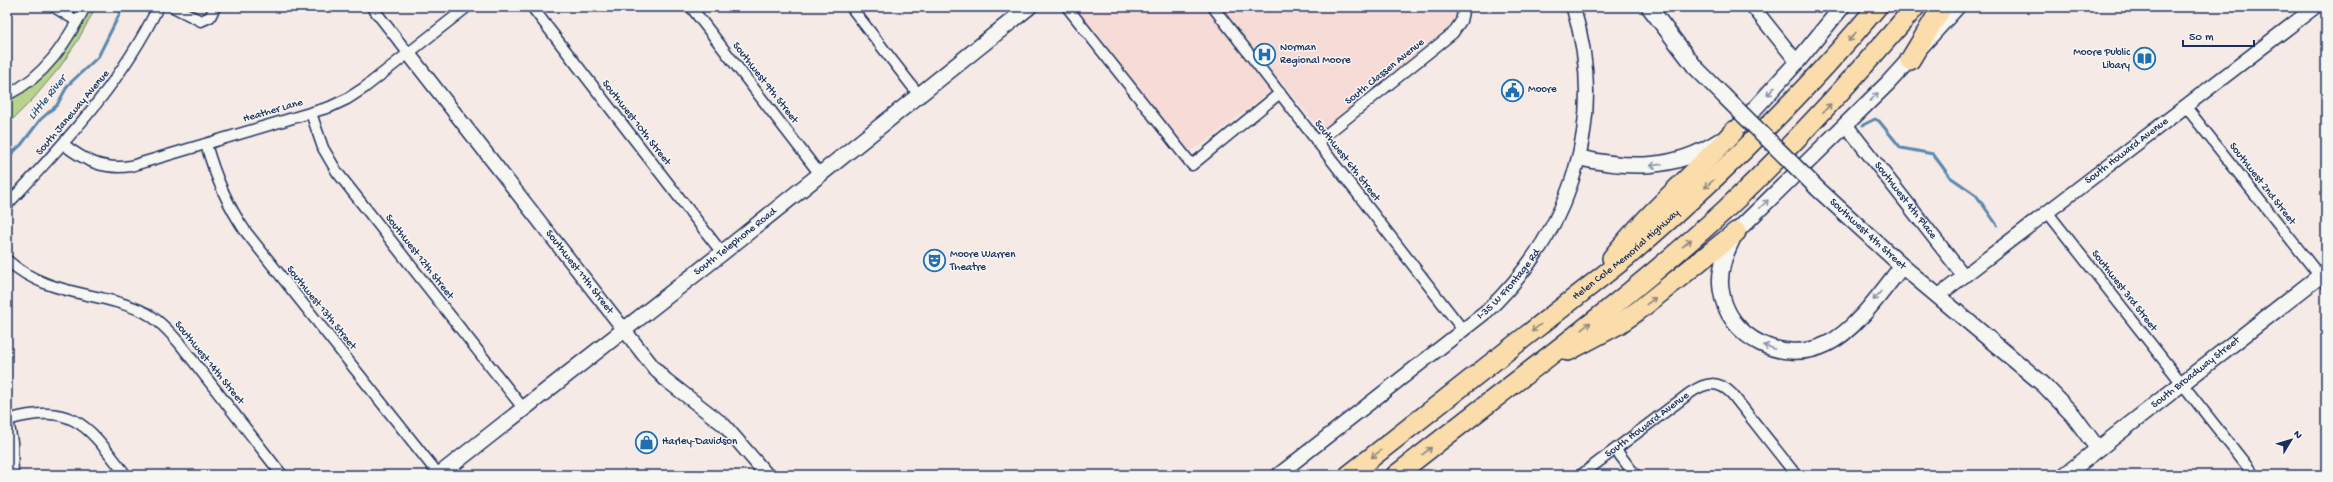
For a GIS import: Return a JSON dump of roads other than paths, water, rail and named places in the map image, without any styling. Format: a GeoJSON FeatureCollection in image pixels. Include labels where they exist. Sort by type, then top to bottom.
{"type":"FeatureCollection","features":[{"type":"Feature","properties":{"kind":"highway","name":"Helen Cole Memorial Highway"},"geometry":{"type":"LineString","coordinates":[[1349,475],[1646,240],[1738,158],[1822,71],[1877,7]]}},
{"type":"Feature","properties":{"kind":"highway"},"geometry":{"type":"LineString","coordinates":[[1396,475],[1645,279],[1734,200],[1825,111],[1915,7]]}},
{"type":"Feature","properties":{"kind":"highway"},"geometry":{"type":"LineString","coordinates":[[1910,60],[1942,7]]}},
{"type":"Feature","properties":{"kind":"highway"},"geometry":{"type":"LineString","coordinates":[[1589,286],[1635,229],[1705,163],[1734,131]]}},
{"type":"Feature","properties":{"kind":"highway"},"geometry":{"type":"LineString","coordinates":[[1523,376],[1619,324],[1669,287],[1736,232]]}},
{"type":"Feature","properties":{"kind":"main road","name":"Southwest 4th Street"},"geometry":{"type":"LineString","coordinates":[[1649,7],[1695,67],[1818,189],[1902,266],[2044,385],[2073,415],[2098,449]]}},
{"type":"Feature","properties":{"kind":"main road"},"geometry":{"type":"LineString","coordinates":[[1580,158],[1623,166],[1663,164],[1694,155],[1734,131],[1797,62],[1842,7]]}},
{"type":"Feature","properties":{"kind":"main road"},"geometry":{"type":"LineString","coordinates":[[1902,266],[1857,319],[1840,336],[1817,349],[1794,353],[1761,344],[1752,339],[1736,323],[1725,305],[1721,288],[1721,268],[1727,250],[1736,232],[1846,125],[1910,60],[1957,7]]}},
{"type":"Feature","properties":{"kind":"main road","name":"South Telephone Road"},"geometry":{"type":"LineString","coordinates":[[439,475],[722,253],[819,173],[918,95],[1019,10]]}},
{"type":"Feature","properties":{"kind":"main road","name":"South Broadway Street"},"geometry":{"type":"LineString","coordinates":[[2065,475],[2182,383],[2324,277]]}},
{"type":"Feature","properties":{"kind":"street"},"geometry":{"type":"LineString","coordinates":[[54,7],[77,21]]}},
{"type":"Feature","properties":{"kind":"street"},"geometry":{"type":"LineString","coordinates":[[7,95],[21,89],[42,73],[85,7]]}},
{"type":"Feature","properties":{"kind":"street","name":"South Janeway Avenue"},"geometry":{"type":"LineString","coordinates":[[7,205],[105,96],[123,70],[158,7]]}},
{"type":"Feature","properties":{"kind":"street"},"geometry":{"type":"LineString","coordinates":[[173,7],[201,20],[210,17],[215,7]]}},
{"type":"Feature","properties":{"kind":"street"},"geometry":{"type":"LineString","coordinates":[[372,7],[408,53]]}},
{"type":"Feature","properties":{"kind":"street","name":"Heather Lane"},"geometry":{"type":"LineString","coordinates":[[63,144],[85,160],[107,168],[118,168],[131,166],[311,113],[347,99],[467,7]]}},
{"type":"Feature","properties":{"kind":"street","name":"Southwest 10th Street"},"geometry":{"type":"LineString","coordinates":[[532,7],[722,253]]}},
{"type":"Feature","properties":{"kind":"street","name":"Southwest 9th Street"},"geometry":{"type":"LineString","coordinates":[[691,7],[819,173]]}},
{"type":"Feature","properties":{"kind":"street"},"geometry":{"type":"LineString","coordinates":[[851,7],[918,95]]}},
{"type":"Feature","properties":{"kind":"street"},"geometry":{"type":"LineString","coordinates":[[1067,7],[1192,165],[1280,93]]}},
{"type":"Feature","properties":{"kind":"street","name":"Southwest 6th Street"},"geometry":{"type":"LineString","coordinates":[[1213,7],[1463,330]]}},
{"type":"Feature","properties":{"kind":"street","name":"I-35 W Frontage Rd"},"geometry":{"type":"LineString","coordinates":[[1278,475],[1463,330],[1501,297],[1541,248],[1566,198],[1580,158],[1585,106],[1585,69],[1579,27],[1573,7]]}},
{"type":"Feature","properties":{"kind":"street"},"geometry":{"type":"LineString","coordinates":[[1753,7],[1797,62]]}},
{"type":"Feature","properties":{"kind":"street","name":"South Howard Avenue"},"geometry":{"type":"LineString","coordinates":[[1938,296],[2316,7]]}},
{"type":"Feature","properties":{"kind":"street","name":"South Classen Avenue"},"geometry":{"type":"LineString","coordinates":[[1317,142],[1453,33],[1463,12]]}},
{"type":"Feature","properties":{"kind":"street","name":"Southwest 11th Street"},"geometry":{"type":"LineString","coordinates":[[408,53],[624,330],[666,380],[724,425],[767,475]]}},
{"type":"Feature","properties":{"kind":"street","name":"Southwest 2nd Street"},"geometry":{"type":"LineString","coordinates":[[2186,107],[2324,277]]}},
{"type":"Feature","properties":{"kind":"street","name":"Southwest 12th Street"},"geometry":{"type":"LineString","coordinates":[[311,113],[323,148],[337,172],[523,408]]}},
{"type":"Feature","properties":{"kind":"street","name":"Southwest 4th Place"},"geometry":{"type":"LineString","coordinates":[[1846,125],[1964,276]]}},
{"type":"Feature","properties":{"kind":"street","name":"Southwest 13th Street"},"geometry":{"type":"LineString","coordinates":[[206,144],[218,180],[228,203],[246,232],[439,475]]}},
{"type":"Feature","properties":{"kind":"street","name":"Southwest 3rd Street"},"geometry":{"type":"LineString","coordinates":[[2048,213],[2254,475]]}},
{"type":"Feature","properties":{"kind":"street","name":"Southwest 14th Street"},"geometry":{"type":"LineString","coordinates":[[7,260],[24,273],[50,286],[130,307],[147,314],[162,325],[180,344],[282,475]]}},
{"type":"Feature","properties":{"kind":"street","name":"South Howard Avenue"},"geometry":{"type":"LineString","coordinates":[[1581,475],[1699,387],[1716,383],[1732,394],[1796,475]]}},
{"type":"Feature","properties":{"kind":"street"},"geometry":{"type":"LineString","coordinates":[[12,475],[13,461],[8,418],[45,413],[73,418],[91,431],[126,475]]}},
{"type":"Feature","properties":{"kind":"street"},"geometry":{"type":"LineString","coordinates":[[1616,450],[1635,475]]}},
{"type":"Feature","properties":{"kind":"waterway","name":"Little River"},"geometry":{"type":"LineString","coordinates":[[7,158],[21,145],[40,120],[57,105],[68,85],[98,57],[123,7]]}},
{"type":"Feature","properties":{"kind":"waterway"},"geometry":{"type":"LineString","coordinates":[[1863,125],[1875,119],[1879,121],[1901,148],[1933,154],[1950,177],[1976,195],[1997,225]]}},
{"type":"Feature","properties":{"kind":"place","name":"Norman Regional Moore"},"geometry":{"type":"Point","coordinates":[1264,54]}},
{"type":"Feature","properties":{"kind":"place","name":"Moore Public Libary"},"geometry":{"type":"Point","coordinates":[2145,59]}},
{"type":"Feature","properties":{"kind":"place","name":"Moore"},"geometry":{"type":"Point","coordinates":[1512,90]}},
{"type":"Feature","properties":{"kind":"place","name":"Moore Warren Theatre"},"geometry":{"type":"Point","coordinates":[935,261]}},
{"type":"Feature","properties":{"kind":"place","name":"Harley-Davidson"},"geometry":{"type":"Point","coordinates":[646,442]}}]}
